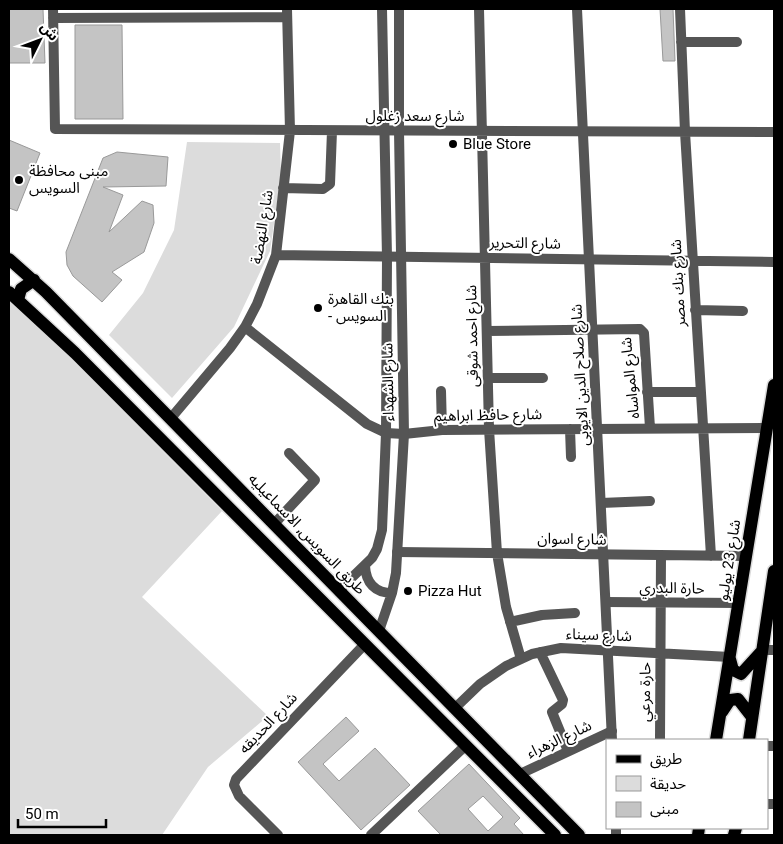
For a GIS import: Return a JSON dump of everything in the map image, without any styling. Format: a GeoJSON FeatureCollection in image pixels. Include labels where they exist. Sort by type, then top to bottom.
{"type":"FeatureCollection","features":[{"type":"Feature","properties":{"kind":"main road","name":"طريق السويس, الاسماعيليه"},"geometry":{"type":"LineString","coordinates":[[9,259],[34,280],[171,418],[579,835]]}},
{"type":"Feature","properties":{"kind":"main road"},"geometry":{"type":"LineString","coordinates":[[34,280],[13,296],[75,353],[464,747],[554,835]]}},
{"type":"Feature","properties":{"kind":"main road","name":"شارع 23 يوليو"},"geometry":{"type":"LineString","coordinates":[[716,739],[774,386]]}},
{"type":"Feature","properties":{"kind":"main road"},"geometry":{"type":"LineString","coordinates":[[749,739],[752,717],[768,650],[774,571]]}},
{"type":"Feature","properties":{"kind":"main road"},"geometry":{"type":"LineString","coordinates":[[730,657],[733,670],[741,674],[768,650]]}},
{"type":"Feature","properties":{"kind":"main road"},"geometry":{"type":"LineString","coordinates":[[720,716],[727,703],[734,699],[741,702],[752,717]]}},
{"type":"Feature","properties":{"kind":"street","name":"شارع الشهداء"},"geometry":{"type":"LineString","coordinates":[[339,590],[365,566],[377,549],[382,530],[386,432],[387,257],[382,9]]}},
{"type":"Feature","properties":{"kind":"street","name":"شارع الشهداء"},"geometry":{"type":"LineString","coordinates":[[379,631],[392,593],[397,552],[404,434],[399,9]]}},
{"type":"Feature","properties":{"kind":"street","name":"شارع احمد شوقى"},"geometry":{"type":"LineString","coordinates":[[479,9],[489,429],[497,553],[510,622],[521,659]]}},
{"type":"Feature","properties":{"kind":"street","name":"شارع صلاح الدين الايوبى"},"geometry":{"type":"LineString","coordinates":[[577,9],[612,736]]}},
{"type":"Feature","properties":{"kind":"street","name":"شارع بنك مصر"},"geometry":{"type":"LineString","coordinates":[[680,9],[684,132],[710,556]]}},
{"type":"Feature","properties":{"kind":"street"},"geometry":{"type":"LineString","coordinates":[[53,14],[287,13]]}},
{"type":"Feature","properties":{"kind":"street","name":"شارع النهضة"},"geometry":{"type":"LineString","coordinates":[[171,418],[230,348],[244,327],[257,304],[276,255],[290,131],[287,13]]}},
{"type":"Feature","properties":{"kind":"street","name":"شارع سعد زغلول"},"geometry":{"type":"LineString","coordinates":[[53,14],[55,129],[383,132],[481,130],[774,132]]}},
{"type":"Feature","properties":{"kind":"street"},"geometry":{"type":"LineString","coordinates":[[681,42],[737,42]]}},
{"type":"Feature","properties":{"kind":"street"},"geometry":{"type":"LineString","coordinates":[[283,188],[323,189],[330,184],[332,131]]}},
{"type":"Feature","properties":{"kind":"street","name":"شارع التحرير"},"geometry":{"type":"LineString","coordinates":[[276,255],[774,262]]}},
{"type":"Feature","properties":{"kind":"street"},"geometry":{"type":"LineString","coordinates":[[695,310],[743,312]]}},
{"type":"Feature","properties":{"kind":"street","name":"شارع حافظ ابراهيم"},"geometry":{"type":"LineString","coordinates":[[244,327],[367,424],[386,432],[404,434],[442,430],[489,429],[767,428]]}},
{"type":"Feature","properties":{"kind":"street","name":"شارع المواساه"},"geometry":{"type":"LineString","coordinates":[[487,331],[637,328],[642,331],[650,428]]}},
{"type":"Feature","properties":{"kind":"street"},"geometry":{"type":"LineString","coordinates":[[488,378],[543,378]]}},
{"type":"Feature","properties":{"kind":"street"},"geometry":{"type":"LineString","coordinates":[[441,391],[442,430]]}},
{"type":"Feature","properties":{"kind":"street"},"geometry":{"type":"LineString","coordinates":[[647,392],[700,392]]}},
{"type":"Feature","properties":{"kind":"street"},"geometry":{"type":"LineString","coordinates":[[570,429],[571,457]]}},
{"type":"Feature","properties":{"kind":"street"},"geometry":{"type":"LineString","coordinates":[[274,524],[315,480],[289,453]]}},
{"type":"Feature","properties":{"kind":"street"},"geometry":{"type":"LineString","coordinates":[[601,503],[650,501]]}},
{"type":"Feature","properties":{"kind":"street","name":"شارع اسوان"},"geometry":{"type":"LineString","coordinates":[[397,552],[746,556]]}},
{"type":"Feature","properties":{"kind":"street","name":"حارة مرعي"},"geometry":{"type":"LineString","coordinates":[[660,739],[662,555]]}},
{"type":"Feature","properties":{"kind":"street"},"geometry":{"type":"LineString","coordinates":[[365,566],[366,575],[375,589],[392,593]]}},
{"type":"Feature","properties":{"kind":"street","name":"حارة البدري"},"geometry":{"type":"LineString","coordinates":[[606,602],[739,603]]}},
{"type":"Feature","properties":{"kind":"street"},"geometry":{"type":"LineString","coordinates":[[510,622],[542,615],[575,613]]}},
{"type":"Feature","properties":{"kind":"street","name":"شارع الحديقه"},"geometry":{"type":"LineString","coordinates":[[278,835],[240,796],[234,785],[236,779],[364,645]]}},
{"type":"Feature","properties":{"kind":"street","name":"شارع سيناء"},"geometry":{"type":"LineString","coordinates":[[455,708],[493,674],[521,659],[540,652],[560,648],[608,649],[730,657]]}},
{"type":"Feature","properties":{"kind":"street"},"geometry":{"type":"LineString","coordinates":[[540,652],[563,700],[562,704],[552,712],[568,751]]}},
{"type":"Feature","properties":{"kind":"street","name":"شارع الزهراء"},"geometry":{"type":"LineString","coordinates":[[520,774],[568,751],[612,736]]}},
{"type":"Feature","properties":{"kind":"street"},"geometry":{"type":"LineString","coordinates":[[371,835],[464,747]]}},
{"type":"Feature","properties":{"kind":"green space"},"geometry":{"type":"Polygon","coordinates":[[[187,142],[280,143],[281,176],[270,251],[234,327],[172,398],[109,335],[143,293],[174,230],[187,142]]]}},
{"type":"Feature","properties":{"kind":"green space"},"geometry":{"type":"Polygon","coordinates":[[[9,300],[16,304],[222,511],[142,597],[268,716],[208,767],[162,835],[9,835],[9,300]]]}},
{"type":"Feature","properties":{"kind":"building"},"geometry":{"type":"Polygon","coordinates":[[[9,9],[43,9],[45,63],[9,63],[9,9]]]}},
{"type":"Feature","properties":{"kind":"building"},"geometry":{"type":"Polygon","coordinates":[[[660,9],[673,9],[675,61],[663,61],[660,9]]]}},
{"type":"Feature","properties":{"kind":"building"},"geometry":{"type":"Polygon","coordinates":[[[75,25],[122,25],[123,119],[75,119],[75,25]]]}},
{"type":"Feature","properties":{"kind":"building","name":"مبنى محافظة السويس"},"geometry":{"type":"Polygon","coordinates":[[[9,140],[40,153],[17,211],[9,208],[9,140]]]}},
{"type":"Feature","properties":{"kind":"building"},"geometry":{"type":"Polygon","coordinates":[[[117,152],[168,157],[166,186],[103,187],[123,195],[109,232],[142,201],[153,205],[154,223],[144,252],[112,272],[122,280],[102,302],[73,276],[67,265],[66,252],[103,158],[117,152]]]}},
{"type":"Feature","properties":{"kind":"building"},"geometry":{"type":"Polygon","coordinates":[[[346,717],[359,731],[323,764],[339,781],[375,748],[410,785],[361,830],[298,762],[346,717]]]}},
{"type":"Feature","properties":{"kind":"building"},"geometry":{"type":"Polygon","coordinates":[[[469,764],[520,818],[514,824],[524,835],[441,835],[418,811],[469,764]],[[483,796],[468,809],[488,831],[503,817],[483,796]]]}},
{"type":"Feature","properties":{"kind":"place","name":"Blue Store"},"geometry":{"type":"Point","coordinates":[453,144]}},
{"type":"Feature","properties":{"kind":"place","name":"مبنى محافظة السويس"},"geometry":{"type":"Point","coordinates":[19,180]}},
{"type":"Feature","properties":{"kind":"place","name":"بنك القاهرة - السويس"},"geometry":{"type":"Point","coordinates":[318,308]}},
{"type":"Feature","properties":{"kind":"place","name":"Pizza Hut"},"geometry":{"type":"Point","coordinates":[408,591]}}]}
